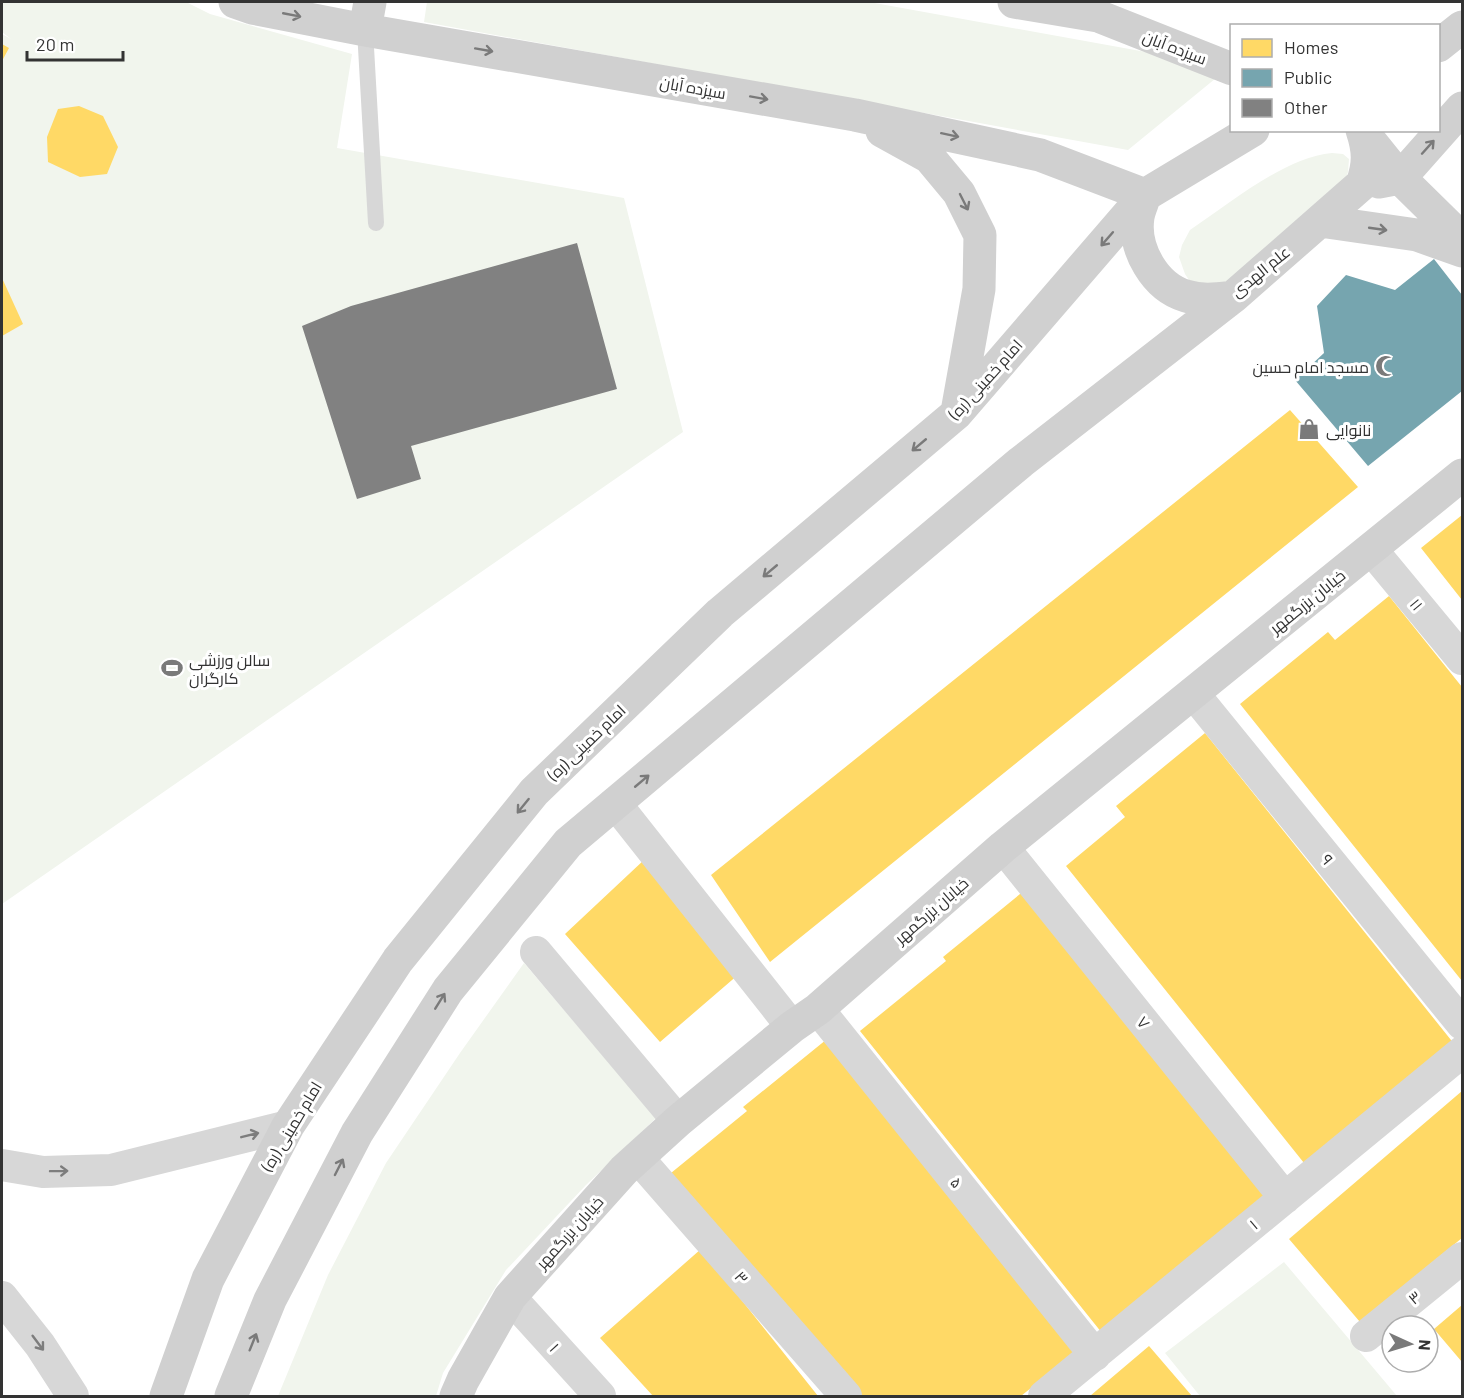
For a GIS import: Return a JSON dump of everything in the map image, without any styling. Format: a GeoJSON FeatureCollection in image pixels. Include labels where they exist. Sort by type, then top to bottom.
{"type":"FeatureCollection","features":[{"type":"Feature","properties":{"kind":"main road","name":"سیزده آبان"},"geometry":{"type":"LineString","coordinates":[[235,2],[252,8],[368,16],[855,115],[1040,155],[1145,195]]}},
{"type":"Feature","properties":{"kind":"main road","name":"سیزده آبان"},"geometry":{"type":"LineString","coordinates":[[1014,2],[1097,6],[1230,68]]}},
{"type":"Feature","properties":{"kind":"main road"},"geometry":{"type":"LineString","coordinates":[[1440,44],[1462,27]]}},
{"type":"Feature","properties":{"kind":"main road"},"geometry":{"type":"LineString","coordinates":[[1363,132],[1368,148],[1368,167],[1362,184],[1400,178],[1462,108]]}},
{"type":"Feature","properties":{"kind":"main road"},"geometry":{"type":"LineString","coordinates":[[855,115],[929,157],[959,193],[980,235],[979,289],[956,414]]}},
{"type":"Feature","properties":{"kind":"main road"},"geometry":{"type":"LineString","coordinates":[[1145,195],[1250,132]]}},
{"type":"Feature","properties":{"kind":"main road"},"geometry":{"type":"LineString","coordinates":[[1364,132],[1400,178],[1462,240]]}},
{"type":"Feature","properties":{"kind":"main road","name":"علم الهدی"},"geometry":{"type":"LineString","coordinates":[[1145,195],[1138,218],[1139,243],[1148,265],[1164,284],[1185,296],[1209,300],[1233,297],[1362,184]]}},
{"type":"Feature","properties":{"kind":"main road","name":"امام خمینی (ره)"},"geometry":{"type":"LineString","coordinates":[[166,1396],[208,1279],[288,1126],[398,960],[534,792],[720,613],[956,414],[1145,195]]}},
{"type":"Feature","properties":{"kind":"main road"},"geometry":{"type":"LineString","coordinates":[[1320,221],[1417,235],[1462,251]]}},
{"type":"Feature","properties":{"kind":"main road"},"geometry":{"type":"LineString","coordinates":[[231,1396],[270,1300],[357,1133],[448,990],[568,843],[1021,462],[1233,297]]}},
{"type":"Feature","properties":{"kind":"main road","name":"خیابان بزرگمهر"},"geometry":{"type":"LineString","coordinates":[[456,1396],[510,1297],[624,1170],[678,1121],[805,1018],[1004,847],[1462,475]]}},
{"type":"Feature","properties":{"kind":"street","name":"۱۱"},"geometry":{"type":"LineString","coordinates":[[1371,549],[1462,659]]}},
{"type":"Feature","properties":{"kind":"street","name":"۹"},"geometry":{"type":"LineString","coordinates":[[1193,693],[1462,1024]]}},
{"type":"Feature","properties":{"kind":"street","name":"۵"},"geometry":{"type":"LineString","coordinates":[[615,803],[805,1018],[1095,1355]]}},
{"type":"Feature","properties":{"kind":"street","name":"۷"},"geometry":{"type":"LineString","coordinates":[[1004,847],[1285,1198]]}},
{"type":"Feature","properties":{"kind":"street"},"geometry":{"type":"LineString","coordinates":[[536,952],[678,1121]]}},
{"type":"Feature","properties":{"kind":"street","name":"۱"},"geometry":{"type":"LineString","coordinates":[[1044,1396],[1462,1052]]}},
{"type":"Feature","properties":{"kind":"street"},"geometry":{"type":"LineString","coordinates":[[2,1165],[43,1172],[111,1170],[288,1126]]}},
{"type":"Feature","properties":{"kind":"street","name":"۳"},"geometry":{"type":"LineString","coordinates":[[638,1158],[846,1396]]}},
{"type":"Feature","properties":{"kind":"street","name":"۳"},"geometry":{"type":"LineString","coordinates":[[1366,1336],[1462,1258]]}},
{"type":"Feature","properties":{"kind":"street","name":"۱"},"geometry":{"type":"LineString","coordinates":[[510,1297],[600,1396]]}},
{"type":"Feature","properties":{"kind":"street"},"geometry":{"type":"LineString","coordinates":[[2,1298],[40,1345],[73,1396]]}},
{"type":"Feature","properties":{"kind":"lane"},"geometry":{"type":"LineString","coordinates":[[368,16],[376,223]]}},
{"type":"Feature","properties":{"kind":"shaded area","name":"سالن ورزشی کارگران"},"geometry":{"type":"Polygon","coordinates":[[[2,2],[186,2],[210,14],[352,54],[337,148],[624,198],[683,432],[2,904],[2,34],[11,39],[2,32],[2,2]]]}},
{"type":"Feature","properties":{"kind":"shaded area"},"geometry":{"type":"Polygon","coordinates":[[[427,2],[869,2],[1146,52],[1221,74],[1128,150],[424,22],[427,2]]]}},
{"type":"Feature","properties":{"kind":"shaded area"},"geometry":{"type":"Polygon","coordinates":[[[1332,153],[1343,154],[1349,159],[1344,185],[1224,291],[1191,283],[1179,257],[1190,230],[1276,172],[1295,163],[1332,153]]]}},
{"type":"Feature","properties":{"kind":"shaded area"},"geometry":{"type":"Polygon","coordinates":[[[524,963],[656,1118],[586,1185],[506,1270],[443,1373],[436,1396],[278,1396],[328,1275],[386,1163],[524,963]]]}},
{"type":"Feature","properties":{"kind":"shaded area"},"geometry":{"type":"Polygon","coordinates":[[[1284,1262],[1397,1396],[1200,1396],[1165,1353],[1284,1262]]]}},
{"type":"Feature","properties":{"kind":"building: Homes"},"geometry":{"type":"Polygon","coordinates":[[[2,44],[9,48],[2,61],[2,44]]]}},
{"type":"Feature","properties":{"kind":"building: Homes"},"geometry":{"type":"Polygon","coordinates":[[[79,106],[103,116],[118,147],[107,174],[80,177],[48,162],[47,137],[58,109],[79,106]]]}},
{"type":"Feature","properties":{"kind":"building: Homes"},"geometry":{"type":"Polygon","coordinates":[[[2,278],[23,324],[2,336],[2,278]]]}},
{"type":"Feature","properties":{"kind":"building: Homes"},"geometry":{"type":"Polygon","coordinates":[[[1290,410],[1358,487],[770,962],[711,875],[1290,410]]]}},
{"type":"Feature","properties":{"kind":"building: Homes"},"geometry":{"type":"Polygon","coordinates":[[[1462,515],[1462,600],[1421,548],[1462,515]]]}},
{"type":"Feature","properties":{"kind":"building: Homes"},"geometry":{"type":"Polygon","coordinates":[[[1389,596],[1462,687],[1462,981],[1240,704],[1328,632],[1335,640],[1389,596]]]}},
{"type":"Feature","properties":{"kind":"building: Homes"},"geometry":{"type":"Polygon","coordinates":[[[1205,733],[1455,1045],[1316,1178],[1066,866],[1125,817],[1116,806],[1205,733]]]}},
{"type":"Feature","properties":{"kind":"building: Homes"},"geometry":{"type":"Polygon","coordinates":[[[645,859],[739,974],[660,1042],[565,934],[645,859]]]}},
{"type":"Feature","properties":{"kind":"building: Homes"},"geometry":{"type":"Polygon","coordinates":[[[1031,885],[1282,1197],[1110,1343],[860,1031],[946,961],[943,957],[1031,885]]]}},
{"type":"Feature","properties":{"kind":"building: Homes"},"geometry":{"type":"Polygon","coordinates":[[[832,1035],[1082,1347],[1021,1396],[850,1396],[671,1173],[747,1111],[743,1107],[832,1035]]]}},
{"type":"Feature","properties":{"kind":"building: Homes"},"geometry":{"type":"Polygon","coordinates":[[[1462,1091],[1462,1238],[1360,1322],[1289,1239],[1462,1091]]]}},
{"type":"Feature","properties":{"kind":"building: Homes"},"geometry":{"type":"Polygon","coordinates":[[[701,1249],[818,1396],[653,1396],[600,1338],[701,1249]]]}},
{"type":"Feature","properties":{"kind":"building: Homes"},"geometry":{"type":"Polygon","coordinates":[[[1462,1305],[1462,1362],[1440,1336],[1440,1324],[1462,1305]]]}},
{"type":"Feature","properties":{"kind":"building: Homes"},"geometry":{"type":"Polygon","coordinates":[[[1149,1346],[1192,1396],[1090,1396],[1149,1346]]]}},
{"type":"Feature","properties":{"kind":"building: Public","name":"مسجد امام حسین"},"geometry":{"type":"Polygon","coordinates":[[[1434,259],[1462,295],[1462,391],[1368,466],[1295,380],[1324,353],[1317,306],[1346,275],[1395,290],[1434,259]]]}},
{"type":"Feature","properties":{"kind":"building: Other"},"geometry":{"type":"Polygon","coordinates":[[[577,243],[617,389],[411,446],[421,479],[357,499],[302,326],[351,306],[577,243]]]}},
{"type":"Feature","properties":{"kind":"place","name":"مسجد امام حسین"},"geometry":{"type":"Point","coordinates":[1386,366]}},
{"type":"Feature","properties":{"kind":"place","name":"نانوایی"},"geometry":{"type":"Point","coordinates":[1309,429]}},
{"type":"Feature","properties":{"kind":"place","name":"سالن ورزشی کارگران"},"geometry":{"type":"Point","coordinates":[172,668]}}]}
